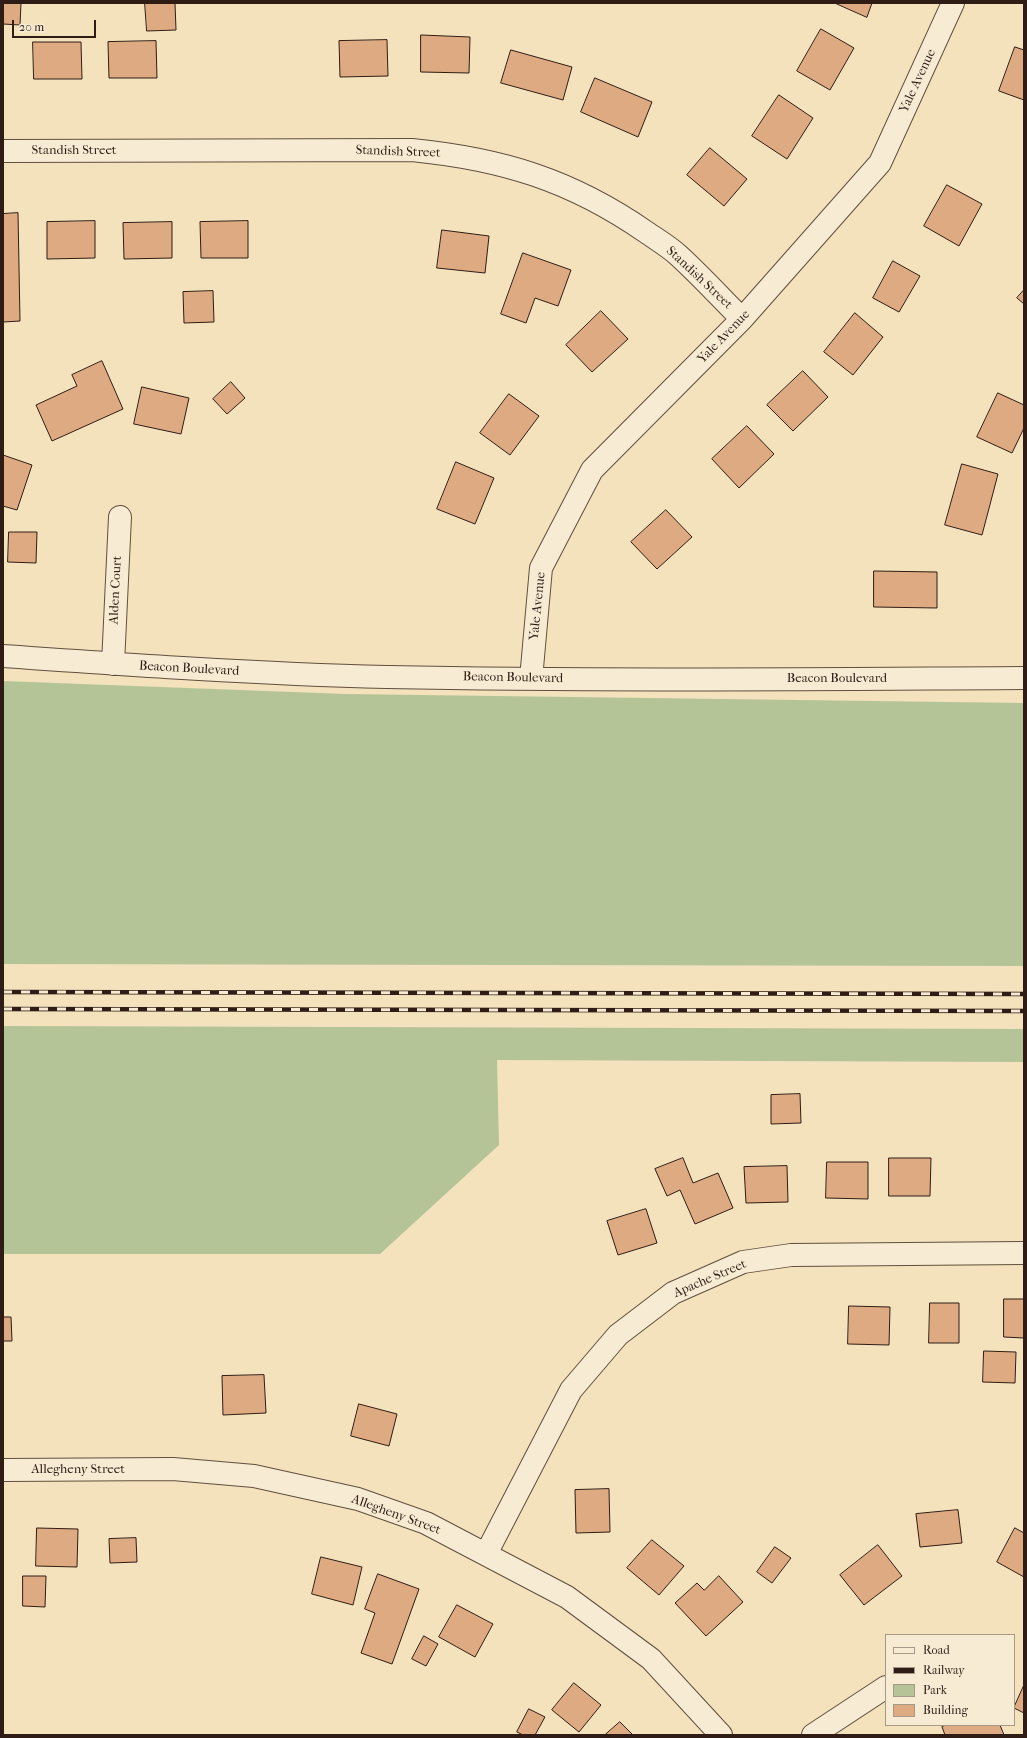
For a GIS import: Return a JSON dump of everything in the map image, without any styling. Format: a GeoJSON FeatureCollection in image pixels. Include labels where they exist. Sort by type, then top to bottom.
{"type":"FeatureCollection","features":[{"type":"Feature","properties":{"kind":"street","name":"Yale Avenue"},"geometry":{"type":"LineString","coordinates":[[531,679],[542,568],[592,470],[742,319],[880,163],[953,3]]}},
{"type":"Feature","properties":{"kind":"street","name":"Standish Street"},"geometry":{"type":"LineString","coordinates":[[3,151],[412,150],[459,155],[504,164],[553,181],[591,197],[633,223],[677,254],[742,319]]}},
{"type":"Feature","properties":{"kind":"street","name":"Alden Court"},"geometry":{"type":"LineString","coordinates":[[113,664],[120,516]]}},
{"type":"Feature","properties":{"kind":"street","name":"Beacon Boulevard"},"geometry":{"type":"LineString","coordinates":[[3,656],[254,672],[531,679],[1024,678]]}},
{"type":"Feature","properties":{"kind":"street","name":"Apache Street"},"geometry":{"type":"LineString","coordinates":[[486,1554],[571,1390],[618,1335],[673,1293],[743,1262],[791,1255],[1024,1253]]}},
{"type":"Feature","properties":{"kind":"street","name":"Allegheny Street"},"geometry":{"type":"LineString","coordinates":[[3,1470],[173,1469],[254,1476],[358,1499],[426,1523],[567,1597],[651,1659],[722,1735]]}},
{"type":"Feature","properties":{"kind":"street"},"geometry":{"type":"LineString","coordinates":[[813,1735],[885,1688]]}},
{"type":"Feature","properties":{"kind":"green space"},"geometry":{"type":"Polygon","coordinates":[[[3,681],[345,694],[1024,703],[1024,966],[3,964],[3,681]]]}},
{"type":"Feature","properties":{"kind":"green space"},"geometry":{"type":"Polygon","coordinates":[[[3,1026],[1024,1029],[1024,1062],[497,1060],[499,1145],[380,1254],[3,1254],[3,1026]]]}},
{"type":"Feature","properties":{"kind":"building"},"geometry":{"type":"Polygon","coordinates":[[[3,3],[21,3],[20,25],[3,24],[3,3]]]}},
{"type":"Feature","properties":{"kind":"building"},"geometry":{"type":"Polygon","coordinates":[[[145,3],[175,3],[176,30],[147,31],[145,3]]]}},
{"type":"Feature","properties":{"kind":"building"},"geometry":{"type":"Polygon","coordinates":[[[835,3],[872,3],[867,17],[835,3]]]}},
{"type":"Feature","properties":{"kind":"building"},"geometry":{"type":"Polygon","coordinates":[[[821,29],[854,48],[830,90],[797,71],[821,29]]]}},
{"type":"Feature","properties":{"kind":"building"},"geometry":{"type":"Polygon","coordinates":[[[421,35],[470,37],[469,73],[421,72],[421,35]]]}},
{"type":"Feature","properties":{"kind":"building"},"geometry":{"type":"Polygon","coordinates":[[[387,40],[388,76],[340,77],[339,41],[387,40]]]}},
{"type":"Feature","properties":{"kind":"building"},"geometry":{"type":"Polygon","coordinates":[[[156,41],[157,78],[109,78],[108,42],[156,41]]]}},
{"type":"Feature","properties":{"kind":"building"},"geometry":{"type":"Polygon","coordinates":[[[33,42],[81,42],[82,79],[34,79],[33,42]]]}},
{"type":"Feature","properties":{"kind":"building"},"geometry":{"type":"Polygon","coordinates":[[[1015,47],[1024,50],[1024,100],[999,91],[1015,47]]]}},
{"type":"Feature","properties":{"kind":"building"},"geometry":{"type":"Polygon","coordinates":[[[511,50],[572,67],[563,100],[501,83],[511,50]]]}},
{"type":"Feature","properties":{"kind":"building"},"geometry":{"type":"Polygon","coordinates":[[[595,78],[652,102],[638,137],[581,112],[595,78]]]}},
{"type":"Feature","properties":{"kind":"building"},"geometry":{"type":"Polygon","coordinates":[[[779,95],[813,118],[787,159],[752,136],[779,95]]]}},
{"type":"Feature","properties":{"kind":"building"},"geometry":{"type":"Polygon","coordinates":[[[710,148],[747,179],[724,206],[687,175],[710,148]]]}},
{"type":"Feature","properties":{"kind":"building"},"geometry":{"type":"Polygon","coordinates":[[[947,185],[982,204],[959,246],[924,226],[947,185]]]}},
{"type":"Feature","properties":{"kind":"building"},"geometry":{"type":"Polygon","coordinates":[[[18,213],[20,321],[3,322],[3,214],[18,213]]]}},
{"type":"Feature","properties":{"kind":"building"},"geometry":{"type":"Polygon","coordinates":[[[95,221],[95,258],[47,259],[47,222],[95,221]]]}},
{"type":"Feature","properties":{"kind":"building"},"geometry":{"type":"Polygon","coordinates":[[[248,221],[248,258],[201,258],[200,222],[248,221]]]}},
{"type":"Feature","properties":{"kind":"building"},"geometry":{"type":"Polygon","coordinates":[[[172,222],[172,258],[124,259],[123,223],[172,222]]]}},
{"type":"Feature","properties":{"kind":"building"},"geometry":{"type":"Polygon","coordinates":[[[442,230],[489,236],[485,273],[437,268],[442,230]]]}},
{"type":"Feature","properties":{"kind":"building"},"geometry":{"type":"Polygon","coordinates":[[[523,253],[571,270],[558,306],[535,298],[526,323],[501,314],[523,253]]]}},
{"type":"Feature","properties":{"kind":"building"},"geometry":{"type":"Polygon","coordinates":[[[893,261],[920,276],[899,312],[873,298],[893,261]]]}},
{"type":"Feature","properties":{"kind":"building"},"geometry":{"type":"Polygon","coordinates":[[[1024,290],[1024,304],[1017,298],[1024,290]]]}},
{"type":"Feature","properties":{"kind":"building"},"geometry":{"type":"Polygon","coordinates":[[[213,291],[214,322],[184,323],[183,292],[213,291]]]}},
{"type":"Feature","properties":{"kind":"building"},"geometry":{"type":"Polygon","coordinates":[[[601,311],[628,339],[592,372],[566,345],[601,311]]]}},
{"type":"Feature","properties":{"kind":"building"},"geometry":{"type":"Polygon","coordinates":[[[855,313],[883,337],[853,375],[824,352],[855,313]]]}},
{"type":"Feature","properties":{"kind":"building"},"geometry":{"type":"Polygon","coordinates":[[[102,361],[123,409],[52,441],[36,405],[77,386],[72,375],[102,361]]]}},
{"type":"Feature","properties":{"kind":"building"},"geometry":{"type":"Polygon","coordinates":[[[803,371],[828,397],[793,431],[767,405],[803,371]]]}},
{"type":"Feature","properties":{"kind":"building"},"geometry":{"type":"Polygon","coordinates":[[[231,382],[245,398],[227,414],[213,399],[231,382]]]}},
{"type":"Feature","properties":{"kind":"building"},"geometry":{"type":"Polygon","coordinates":[[[142,387],[189,398],[181,434],[134,424],[142,387]]]}},
{"type":"Feature","properties":{"kind":"building"},"geometry":{"type":"Polygon","coordinates":[[[998,393],[1024,405],[1024,428],[1012,453],[977,437],[998,393]]]}},
{"type":"Feature","properties":{"kind":"building"},"geometry":{"type":"Polygon","coordinates":[[[509,394],[539,416],[510,455],[480,433],[509,394]]]}},
{"type":"Feature","properties":{"kind":"building"},"geometry":{"type":"Polygon","coordinates":[[[747,426],[774,454],[739,488],[712,459],[747,426]]]}},
{"type":"Feature","properties":{"kind":"building"},"geometry":{"type":"Polygon","coordinates":[[[3,455],[32,465],[17,510],[3,506],[3,455]]]}},
{"type":"Feature","properties":{"kind":"building"},"geometry":{"type":"Polygon","coordinates":[[[456,462],[494,478],[475,524],[437,509],[456,462]]]}},
{"type":"Feature","properties":{"kind":"building"},"geometry":{"type":"Polygon","coordinates":[[[962,464],[998,474],[982,535],[945,525],[962,464]]]}},
{"type":"Feature","properties":{"kind":"building"},"geometry":{"type":"Polygon","coordinates":[[[666,510],[692,537],[657,569],[631,542],[666,510]]]}},
{"type":"Feature","properties":{"kind":"building"},"geometry":{"type":"Polygon","coordinates":[[[9,532],[37,532],[36,563],[8,562],[9,532]]]}},
{"type":"Feature","properties":{"kind":"building"},"geometry":{"type":"Polygon","coordinates":[[[874,571],[937,572],[937,608],[874,607],[874,571]]]}},
{"type":"Feature","properties":{"kind":"building"},"geometry":{"type":"Polygon","coordinates":[[[800,1094],[801,1123],[771,1124],[771,1095],[800,1094]]]}},
{"type":"Feature","properties":{"kind":"building"},"geometry":{"type":"Polygon","coordinates":[[[683,1158],[693,1183],[718,1173],[733,1208],[695,1224],[680,1190],[667,1196],[655,1169],[683,1158]]]}},
{"type":"Feature","properties":{"kind":"building"},"geometry":{"type":"Polygon","coordinates":[[[889,1158],[931,1158],[930,1196],[889,1196],[889,1158]]]}},
{"type":"Feature","properties":{"kind":"building"},"geometry":{"type":"Polygon","coordinates":[[[827,1162],[868,1162],[868,1199],[826,1198],[827,1162]]]}},
{"type":"Feature","properties":{"kind":"building"},"geometry":{"type":"Polygon","coordinates":[[[787,1166],[788,1202],[746,1203],[744,1167],[787,1166]]]}},
{"type":"Feature","properties":{"kind":"building"},"geometry":{"type":"Polygon","coordinates":[[[646,1209],[657,1243],[618,1255],[607,1221],[646,1209]]]}},
{"type":"Feature","properties":{"kind":"building"},"geometry":{"type":"Polygon","coordinates":[[[1004,1299],[1024,1299],[1024,1338],[1004,1337],[1004,1299]]]}},
{"type":"Feature","properties":{"kind":"building"},"geometry":{"type":"Polygon","coordinates":[[[930,1303],[959,1303],[959,1343],[929,1343],[930,1303]]]}},
{"type":"Feature","properties":{"kind":"building"},"geometry":{"type":"Polygon","coordinates":[[[849,1306],[890,1307],[889,1345],[848,1344],[849,1306]]]}},
{"type":"Feature","properties":{"kind":"building"},"geometry":{"type":"Polygon","coordinates":[[[3,1317],[11,1317],[12,1341],[3,1341],[3,1317]]]}},
{"type":"Feature","properties":{"kind":"building"},"geometry":{"type":"Polygon","coordinates":[[[984,1351],[1016,1352],[1015,1383],[983,1382],[984,1351]]]}},
{"type":"Feature","properties":{"kind":"building"},"geometry":{"type":"Polygon","coordinates":[[[264,1375],[266,1413],[223,1415],[222,1376],[264,1375]]]}},
{"type":"Feature","properties":{"kind":"building"},"geometry":{"type":"Polygon","coordinates":[[[359,1404],[397,1414],[389,1446],[351,1436],[359,1404]]]}},
{"type":"Feature","properties":{"kind":"building"},"geometry":{"type":"Polygon","coordinates":[[[609,1489],[610,1532],[576,1533],[575,1490],[609,1489]]]}},
{"type":"Feature","properties":{"kind":"building"},"geometry":{"type":"Polygon","coordinates":[[[958,1510],[962,1543],[920,1547],[916,1514],[958,1510]]]}},
{"type":"Feature","properties":{"kind":"building"},"geometry":{"type":"Polygon","coordinates":[[[37,1528],[78,1529],[77,1567],[36,1566],[37,1528]]]}},
{"type":"Feature","properties":{"kind":"building"},"geometry":{"type":"Polygon","coordinates":[[[1015,1528],[1024,1533],[1024,1577],[997,1562],[1015,1528]]]}},
{"type":"Feature","properties":{"kind":"building"},"geometry":{"type":"Polygon","coordinates":[[[136,1538],[137,1562],[110,1563],[109,1539],[136,1538]]]}},
{"type":"Feature","properties":{"kind":"building"},"geometry":{"type":"Polygon","coordinates":[[[652,1540],[684,1566],[659,1595],[627,1568],[652,1540]]]}},
{"type":"Feature","properties":{"kind":"building"},"geometry":{"type":"Polygon","coordinates":[[[878,1545],[902,1576],[864,1605],[840,1575],[878,1545]]]}},
{"type":"Feature","properties":{"kind":"building"},"geometry":{"type":"Polygon","coordinates":[[[775,1547],[791,1558],[772,1583],[757,1572],[775,1547]]]}},
{"type":"Feature","properties":{"kind":"building"},"geometry":{"type":"Polygon","coordinates":[[[321,1557],[362,1567],[353,1605],[312,1594],[321,1557]]]}},
{"type":"Feature","properties":{"kind":"building"},"geometry":{"type":"Polygon","coordinates":[[[378,1574],[419,1589],[392,1664],[361,1653],[375,1613],[365,1609],[378,1574]]]}},
{"type":"Feature","properties":{"kind":"building"},"geometry":{"type":"Polygon","coordinates":[[[23,1576],[46,1576],[45,1607],[23,1606],[23,1576]]]}},
{"type":"Feature","properties":{"kind":"building"},"geometry":{"type":"Polygon","coordinates":[[[719,1576],[743,1602],[706,1636],[675,1603],[697,1583],[704,1590],[719,1576]]]}},
{"type":"Feature","properties":{"kind":"building"},"geometry":{"type":"Polygon","coordinates":[[[457,1605],[493,1624],[475,1657],[439,1637],[457,1605]]]}},
{"type":"Feature","properties":{"kind":"building"},"geometry":{"type":"Polygon","coordinates":[[[424,1636],[438,1644],[426,1666],[412,1659],[424,1636]]]}},
{"type":"Feature","properties":{"kind":"building"},"geometry":{"type":"Polygon","coordinates":[[[574,1683],[601,1705],[579,1732],[552,1710],[574,1683]]]}},
{"type":"Feature","properties":{"kind":"building"},"geometry":{"type":"Polygon","coordinates":[[[1024,1685],[1024,1713],[1015,1708],[1024,1685]]]}},
{"type":"Feature","properties":{"kind":"building"},"geometry":{"type":"Polygon","coordinates":[[[529,1709],[545,1717],[535,1735],[523,1735],[517,1732],[529,1709]]]}},
{"type":"Feature","properties":{"kind":"building"},"geometry":{"type":"Polygon","coordinates":[[[620,1722],[633,1735],[605,1735],[620,1722]]]}},
{"type":"Feature","properties":{"kind":"building"},"geometry":{"type":"Polygon","coordinates":[[[1000,1726],[1004,1735],[945,1735],[942,1727],[1000,1726]]]}},
{"type":"Feature","properties":{"kind":"railway"},"geometry":{"type":"LineString","coordinates":[[3,992],[1024,994]]}},
{"type":"Feature","properties":{"kind":"railway"},"geometry":{"type":"LineString","coordinates":[[3,1009],[1024,1011]]}}]}
